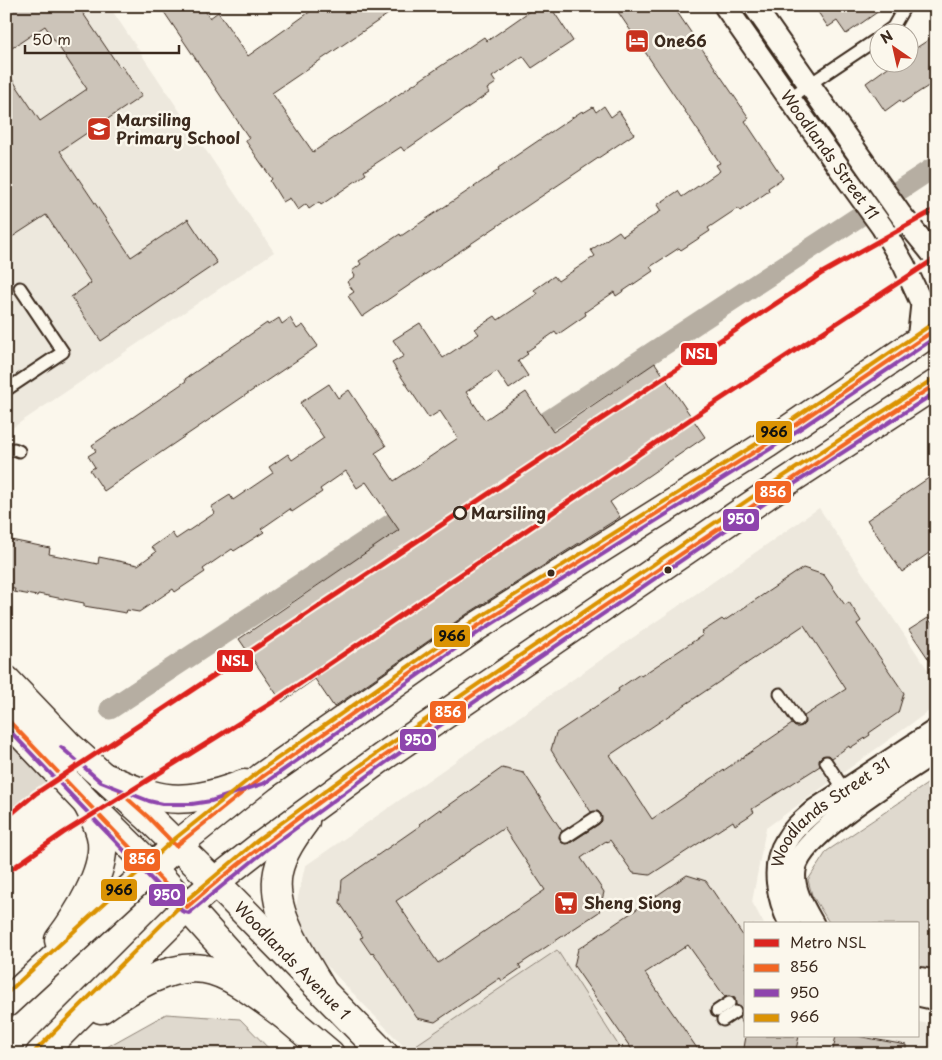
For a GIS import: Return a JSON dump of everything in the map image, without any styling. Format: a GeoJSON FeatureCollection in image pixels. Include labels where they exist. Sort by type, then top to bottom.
{"type":"FeatureCollection","features":[{"type":"Feature","properties":{"kind":"main road"},"geometry":{"type":"LineString","coordinates":[[11,998],[151,868],[262,777],[476,627],[767,444],[927,335]]}},
{"type":"Feature","properties":{"kind":"main road"},"geometry":{"type":"LineString","coordinates":[[40,1054],[187,907],[262,845],[391,751],[774,490],[936,384]]}},
{"type":"Feature","properties":{"kind":"main road","name":"Woodlands Avenue 1"},"geometry":{"type":"LineString","coordinates":[[6,680],[40,717],[215,882],[384,1054]]}},
{"type":"Feature","properties":{"kind":"main road"},"geometry":{"type":"LineString","coordinates":[[6,718],[151,868],[284,1015]]}},
{"type":"Feature","properties":{"kind":"main road"},"geometry":{"type":"LineString","coordinates":[[104,777],[151,795],[190,798],[209,795],[262,777]]}},
{"type":"Feature","properties":{"kind":"main road"},"geometry":{"type":"LineString","coordinates":[[11,998],[66,932],[90,889],[101,862],[102,841],[100,830],[87,803]]}},
{"type":"Feature","properties":{"kind":"main road"},"geometry":{"type":"LineString","coordinates":[[313,809],[283,856],[278,872],[277,885],[280,908],[285,923],[300,954],[321,988]]}},
{"type":"Feature","properties":{"kind":"main road"},"geometry":{"type":"LineString","coordinates":[[40,1054],[135,987],[164,974],[188,969],[206,969],[221,974],[255,994],[284,1015],[330,1054]]}},
{"type":"Feature","properties":{"kind":"street","name":"Woodlands Street 11"},"geometry":{"type":"LineString","coordinates":[[726,6],[789,98],[882,227],[904,265],[922,304],[927,335]]}},
{"type":"Feature","properties":{"kind":"street","name":"Woodlands Street 11"},"geometry":{"type":"LineString","coordinates":[[754,6],[901,215],[936,258]]}},
{"type":"Feature","properties":{"kind":"street","name":"Woodlands Street 31"},"geometry":{"type":"LineString","coordinates":[[812,922],[801,902],[796,886],[794,869],[806,848],[830,824],[850,798],[936,730]]}},
{"type":"Feature","properties":{"kind":"street","name":"Woodlands Street 31"},"geometry":{"type":"LineString","coordinates":[[789,922],[780,897],[776,878],[785,842],[798,825],[815,810],[850,798],[936,751]]}},
{"type":"Feature","properties":{"kind":"street"},"geometry":{"type":"LineString","coordinates":[[920,978],[936,981]]}},
{"type":"Feature","properties":{"kind":"street"},"geometry":{"type":"LineString","coordinates":[[920,995],[936,999]]}},
{"type":"Feature","properties":{"kind":"lane"},"geometry":{"type":"LineString","coordinates":[[896,22],[905,6]]}},
{"type":"Feature","properties":{"kind":"lane"},"geometry":{"type":"LineString","coordinates":[[789,98],[870,44]]}},
{"type":"Feature","properties":{"kind":"lane"},"geometry":{"type":"LineString","coordinates":[[6,390],[63,352],[20,288]]}},
{"type":"Feature","properties":{"kind":"lane"},"geometry":{"type":"LineString","coordinates":[[6,452],[14,449],[20,451]]}},
{"type":"Feature","properties":{"kind":"lane"},"geometry":{"type":"LineString","coordinates":[[780,694],[798,720]]}},
{"type":"Feature","properties":{"kind":"lane"},"geometry":{"type":"LineString","coordinates":[[826,762],[850,798]]}},
{"type":"Feature","properties":{"kind":"lane"},"geometry":{"type":"LineString","coordinates":[[566,837],[595,818]]}},
{"type":"Feature","properties":{"kind":"lane"},"geometry":{"type":"LineString","coordinates":[[720,1015],[732,1007]]}},
{"type":"Feature","properties":{"kind":"shaded area","name":"Marsiling Primary School"},"geometry":{"type":"Polygon","coordinates":[[[6,6],[109,6],[274,252],[6,432],[6,6]]]}},
{"type":"Feature","properties":{"kind":"shaded area"},"geometry":{"type":"Polygon","coordinates":[[[819,508],[936,682],[936,706],[766,828],[752,902],[763,922],[744,922],[744,1038],[920,1038],[920,1022],[936,1025],[936,1054],[411,1054],[308,946],[296,906],[305,866],[819,508]]]}},
{"type":"Feature","properties":{"kind":"shaded area"},"geometry":{"type":"Polygon","coordinates":[[[6,740],[46,782],[6,815],[6,740]]]}},
{"type":"Feature","properties":{"kind":"shaded area"},"geometry":{"type":"Polygon","coordinates":[[[936,778],[936,975],[920,971],[920,922],[829,922],[812,895],[808,880],[827,851],[936,778]]]}},
{"type":"Feature","properties":{"kind":"shaded area"},"geometry":{"type":"Polygon","coordinates":[[[557,950],[624,1054],[426,1054],[416,1045],[557,950]]]}},
{"type":"Feature","properties":{"kind":"shaded area"},"geometry":{"type":"Polygon","coordinates":[[[166,1014],[240,1019],[274,1054],[99,1054],[105,1048],[166,1014]]]}},
{"type":"Feature","properties":{"kind":"building"},"geometry":{"type":"Polygon","coordinates":[[[6,6],[78,6],[120,68],[122,66],[142,96],[60,151],[131,257],[188,219],[217,263],[101,341],[71,297],[91,283],[46,215],[6,241],[6,70],[40,121],[87,89],[45,26],[6,52],[6,6]]]}},
{"type":"Feature","properties":{"kind":"building"},"geometry":{"type":"Polygon","coordinates":[[[160,6],[202,6],[210,18],[218,12],[248,56],[318,6],[400,6],[272,93],[313,152],[484,37],[487,41],[537,6],[550,6],[573,41],[532,68],[523,56],[492,77],[496,83],[487,89],[489,93],[404,151],[401,147],[364,171],[366,174],[321,205],[319,202],[309,209],[306,204],[298,210],[290,198],[283,202],[270,181],[272,179],[245,140],[249,138],[160,6]]]}},
{"type":"Feature","properties":{"kind":"building"},"geometry":{"type":"Polygon","coordinates":[[[614,6],[673,6],[749,118],[745,121],[783,178],[768,188],[769,191],[740,211],[738,208],[708,228],[710,231],[650,267],[653,271],[616,296],[614,292],[557,335],[555,332],[526,352],[528,354],[518,361],[528,376],[509,389],[497,371],[466,392],[485,420],[526,392],[553,432],[655,363],[705,437],[610,502],[620,517],[467,614],[334,707],[315,679],[282,702],[239,639],[399,530],[366,482],[357,488],[346,471],[320,489],[322,492],[292,512],[290,509],[261,529],[264,532],[234,551],[232,549],[203,569],[205,572],[175,592],[173,589],[139,612],[127,610],[126,613],[84,606],[84,603],[38,594],[37,596],[14,592],[15,589],[6,588],[6,539],[50,548],[49,554],[98,564],[99,557],[138,565],[156,552],[152,547],[172,533],[176,539],[215,513],[211,507],[230,495],[233,500],[273,473],[269,467],[288,454],[292,460],[324,438],[300,403],[329,384],[338,398],[349,390],[386,446],[375,453],[394,481],[458,438],[440,411],[429,418],[392,363],[404,356],[393,340],[420,323],[443,358],[479,334],[475,329],[495,316],[498,320],[537,294],[534,290],[554,276],[558,281],[595,256],[591,250],[619,231],[623,236],[661,211],[657,205],[678,191],[682,197],[720,171],[716,165],[720,163],[614,6]]]}},
{"type":"Feature","properties":{"kind":"building"},"geometry":{"type":"Polygon","coordinates":[[[814,6],[886,6],[846,34],[837,21],[828,27],[814,6]]]}},
{"type":"Feature","properties":{"kind":"building"},"geometry":{"type":"Polygon","coordinates":[[[936,35],[936,76],[928,81],[930,85],[902,103],[900,100],[885,111],[866,83],[881,72],[920,72],[920,45],[936,35]]]}},
{"type":"Feature","properties":{"kind":"building"},"geometry":{"type":"Polygon","coordinates":[[[604,106],[611,117],[619,111],[634,134],[362,317],[348,296],[354,292],[347,282],[355,276],[352,271],[361,264],[359,261],[400,234],[401,236],[582,111],[583,113],[593,107],[596,112],[604,106]]]}},
{"type":"Feature","properties":{"kind":"building"},"geometry":{"type":"Polygon","coordinates":[[[279,318],[282,324],[290,318],[297,329],[303,325],[318,346],[104,491],[90,470],[95,467],[88,456],[96,451],[92,445],[267,323],[268,325],[279,318]]]}},
{"type":"Feature","properties":{"kind":"building"},"geometry":{"type":"Polygon","coordinates":[[[936,473],[936,523],[930,527],[936,536],[936,548],[902,572],[867,520],[936,473]]]}},
{"type":"Feature","properties":{"kind":"building"},"geometry":{"type":"Polygon","coordinates":[[[803,568],[824,575],[845,605],[849,602],[861,621],[857,624],[904,693],[898,713],[850,748],[849,746],[832,758],[829,755],[822,756],[819,759],[820,766],[752,809],[754,812],[749,816],[735,825],[733,821],[650,875],[633,873],[610,840],[606,841],[581,858],[604,892],[599,912],[519,965],[521,968],[502,981],[500,978],[435,1022],[417,1018],[373,952],[371,954],[360,938],[363,937],[340,903],[342,880],[421,825],[419,824],[440,809],[441,811],[502,768],[524,773],[562,831],[559,837],[562,843],[570,843],[599,824],[602,821],[601,814],[598,811],[591,812],[551,750],[556,733],[619,691],[618,689],[640,674],[641,676],[703,635],[702,632],[722,619],[724,621],[803,568]],[[804,625],[610,755],[652,819],[792,724],[795,727],[802,726],[805,723],[804,716],[846,689],[804,625]],[[504,828],[396,901],[438,963],[545,890],[504,828]]]}},
{"type":"Feature","properties":{"kind":"building"},"geometry":{"type":"Polygon","coordinates":[[[928,618],[936,629],[936,670],[909,630],[928,618]]]}},
{"type":"Feature","properties":{"kind":"building"},"geometry":{"type":"Polygon","coordinates":[[[687,875],[706,881],[744,937],[744,1025],[739,1018],[742,1011],[741,1007],[736,1005],[735,998],[725,997],[688,945],[645,973],[701,1054],[635,1054],[574,966],[578,949],[687,875]]]}},
{"type":"Feature","properties":{"kind":"building"},"geometry":{"type":"Polygon","coordinates":[[[746,1038],[799,1038],[795,1054],[743,1054],[746,1038]]]}},
{"type":"Feature","properties":{"kind":"building"},"geometry":{"type":"Polygon","coordinates":[[[836,1038],[868,1038],[906,1045],[906,1054],[832,1054],[836,1038]]]}},
{"type":"Feature","properties":{"kind":"waterway"},"geometry":{"type":"LineString","coordinates":[[522,438],[936,166]]}},
{"type":"Feature","properties":{"kind":"waterway"},"geometry":{"type":"LineString","coordinates":[[110,709],[417,507]]}},
{"type":"Feature","properties":{"kind":"metro line","name":"NSL"},"geometry":{"type":"LineString","coordinates":[[6,818],[35,794],[822,273],[936,209]]}},
{"type":"Feature","properties":{"kind":"metro line","name":"NSL"},"geometry":{"type":"LineString","coordinates":[[6,873],[63,833],[273,702],[701,412],[936,258]]}},
{"type":"Feature","properties":{"kind":"transit line","name":"966"},"geometry":{"type":"LineString","coordinates":[[6,994],[172,841],[258,772],[472,622],[764,439],[932,324]]}},
{"type":"Feature","properties":{"kind":"transit line","name":"856"},"geometry":{"type":"LineString","coordinates":[[120,792],[176,846],[262,777],[476,627],[767,444],[936,329]]}},
{"type":"Feature","properties":{"kind":"transit line","name":"950"},"geometry":{"type":"LineString","coordinates":[[61,747],[101,782],[149,801],[162,804],[192,804],[211,801],[265,783],[479,632],[770,449],[936,337]]}},
{"type":"Feature","properties":{"kind":"transit line","name":"966"},"geometry":{"type":"LineString","coordinates":[[36,1050],[183,903],[258,840],[380,751],[770,485],[933,379]]}},
{"type":"Feature","properties":{"kind":"transit line","name":"856"},"geometry":{"type":"LineString","coordinates":[[6,718],[187,907],[266,842],[390,752],[936,384]]}},
{"type":"Feature","properties":{"kind":"transit line","name":"950"},"geometry":{"type":"LineString","coordinates":[[6,727],[182,911],[189,913],[266,850],[388,761],[777,495],[936,392]]}},
{"type":"Feature","properties":{"kind":"place","name":"One66"},"geometry":{"type":"Point","coordinates":[637,41]}},
{"type":"Feature","properties":{"kind":"place","name":"Marsiling Primary School"},"geometry":{"type":"Point","coordinates":[99,129]}},
{"type":"Feature","properties":{"kind":"place","name":"Marsiling"},"geometry":{"type":"Point","coordinates":[460,513]}},
{"type":"Feature","properties":{"kind":"place","name":"Sheng Siong"},"geometry":{"type":"Point","coordinates":[566,903]}}]}
